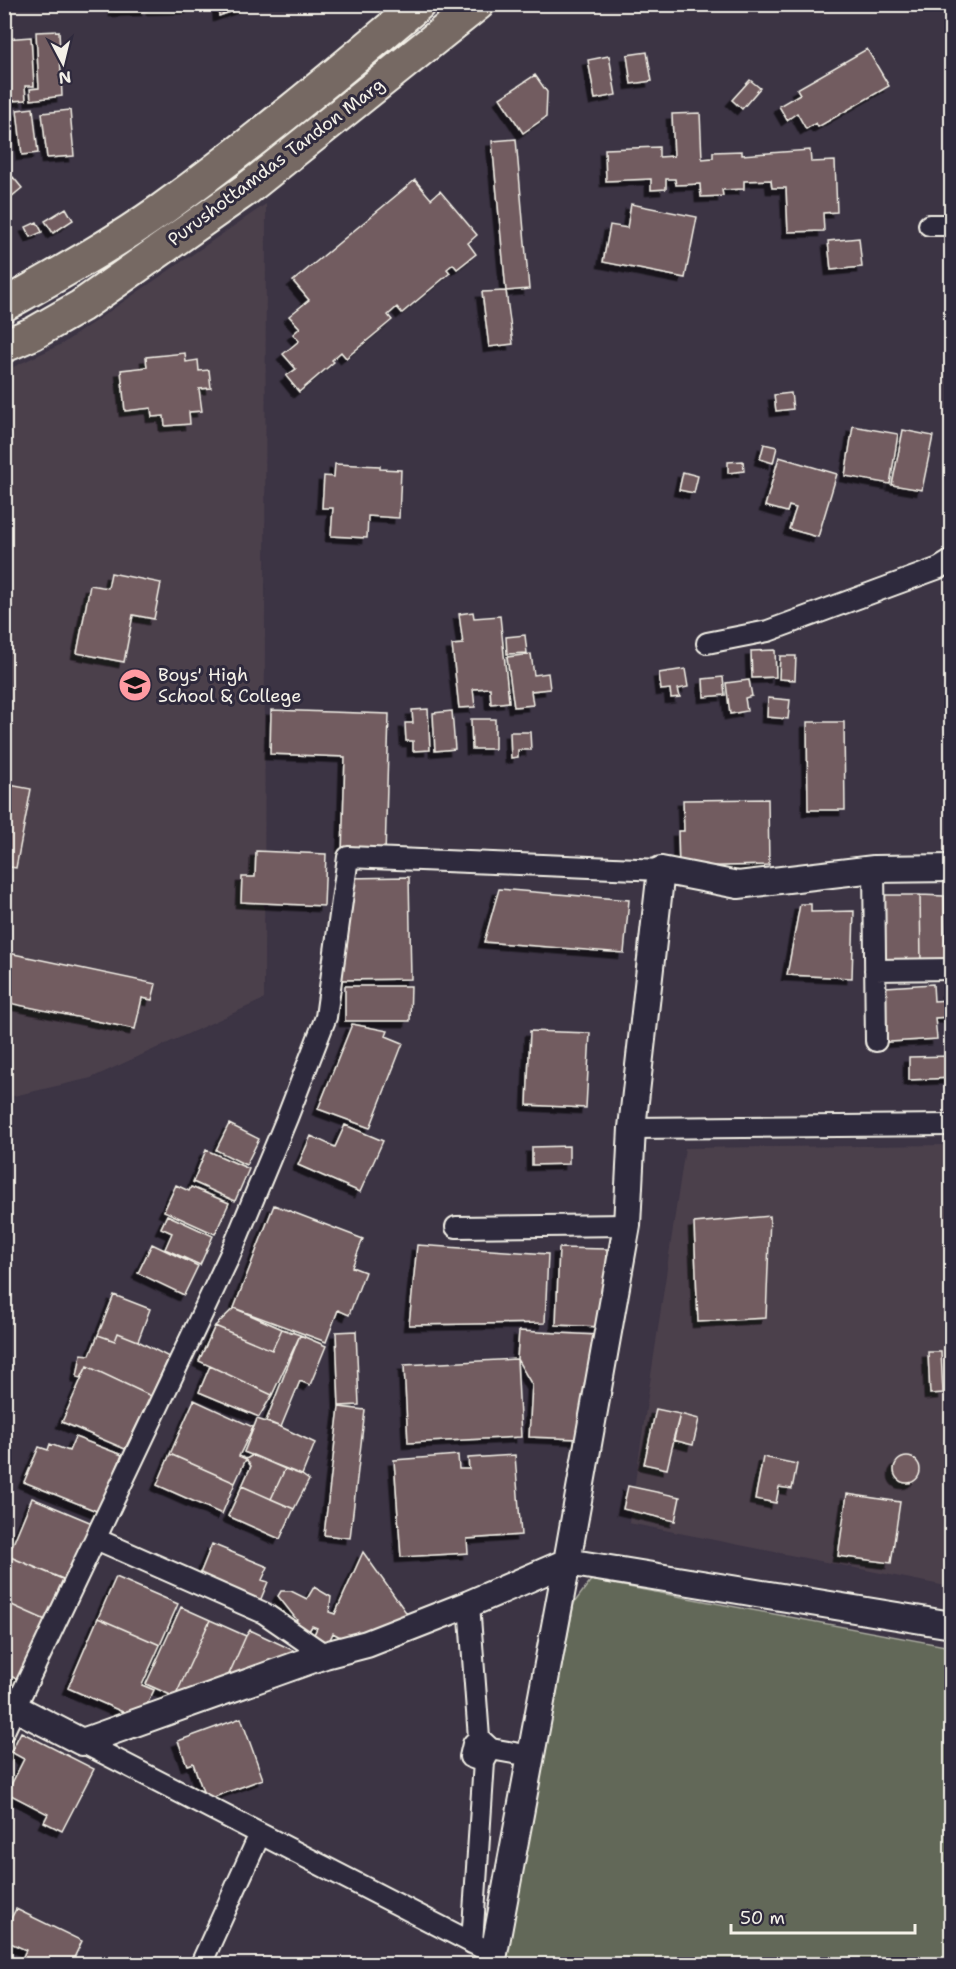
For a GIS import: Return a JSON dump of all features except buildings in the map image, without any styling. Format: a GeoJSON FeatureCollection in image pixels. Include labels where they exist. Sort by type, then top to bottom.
{"type":"FeatureCollection","features":[{"type":"Feature","properties":{"kind":"main road","name":"Purushottamdas Tandon Marg"},"geometry":{"type":"LineString","coordinates":[[4,305],[56,276],[160,211],[248,144],[419,4]]}},
{"type":"Feature","properties":{"kind":"main road","name":"Purushottamdas Tandon Marg"},"geometry":{"type":"LineString","coordinates":[[4,346],[34,333],[81,306],[247,189],[478,4]]}},
{"type":"Feature","properties":{"kind":"street"},"geometry":{"type":"LineString","coordinates":[[929,225],[951,225]]}},
{"type":"Feature","properties":{"kind":"street"},"geometry":{"type":"LineString","coordinates":[[707,643],[768,631],[875,593],[939,568],[951,560]]}},
{"type":"Feature","properties":{"kind":"street"},"geometry":{"type":"LineString","coordinates":[[486,1954],[82,1742],[8,1714],[96,1539],[230,1256],[326,1017],[348,857],[661,870],[738,885],[874,869],[951,868]]}},
{"type":"Feature","properties":{"kind":"street"},"geometry":{"type":"LineString","coordinates":[[874,869],[876,1041]]}},
{"type":"Feature","properties":{"kind":"street"},"geometry":{"type":"LineString","coordinates":[[486,1954],[531,1756],[627,1225],[632,1128],[661,870]]}},
{"type":"Feature","properties":{"kind":"street"},"geometry":{"type":"LineString","coordinates":[[875,970],[951,969]]}},
{"type":"Feature","properties":{"kind":"street"},"geometry":{"type":"LineString","coordinates":[[632,1128],[951,1125]]}},
{"type":"Feature","properties":{"kind":"street"},"geometry":{"type":"LineString","coordinates":[[456,1227],[627,1225]]}},
{"type":"Feature","properties":{"kind":"street"},"geometry":{"type":"LineString","coordinates":[[96,1539],[264,1613],[325,1655]]}},
{"type":"Feature","properties":{"kind":"street"},"geometry":{"type":"LineString","coordinates":[[82,1742],[325,1655],[367,1644],[567,1562],[951,1625]]}},
{"type":"Feature","properties":{"kind":"street"},"geometry":{"type":"LineString","coordinates":[[469,1604],[484,1750],[486,1954]]}},
{"type":"Feature","properties":{"kind":"street"},"geometry":{"type":"LineString","coordinates":[[484,1750],[531,1756]]}},
{"type":"Feature","properties":{"kind":"street"},"geometry":{"type":"LineString","coordinates":[[201,1965],[260,1834]]}},
{"type":"Feature","properties":{"kind":"shaded area","name":"Boys' High School & College"},"geometry":{"type":"Polygon","coordinates":[[[266,204],[264,999],[91,1078],[5,1098],[5,371],[62,344],[266,204]]]}},
{"type":"Feature","properties":{"kind":"shaded area"},"geometry":{"type":"Polygon","coordinates":[[[951,1145],[951,1587],[629,1523],[685,1148],[951,1145]]]}},
{"type":"Feature","properties":{"kind":"green space"},"geometry":{"type":"Polygon","coordinates":[[[591,1580],[951,1647],[951,1964],[504,1964],[574,1603],[591,1580]]]}},
{"type":"Feature","properties":{"kind":"place","name":"Boys' High School & College"},"geometry":{"type":"Point","coordinates":[135,685]}}]}
